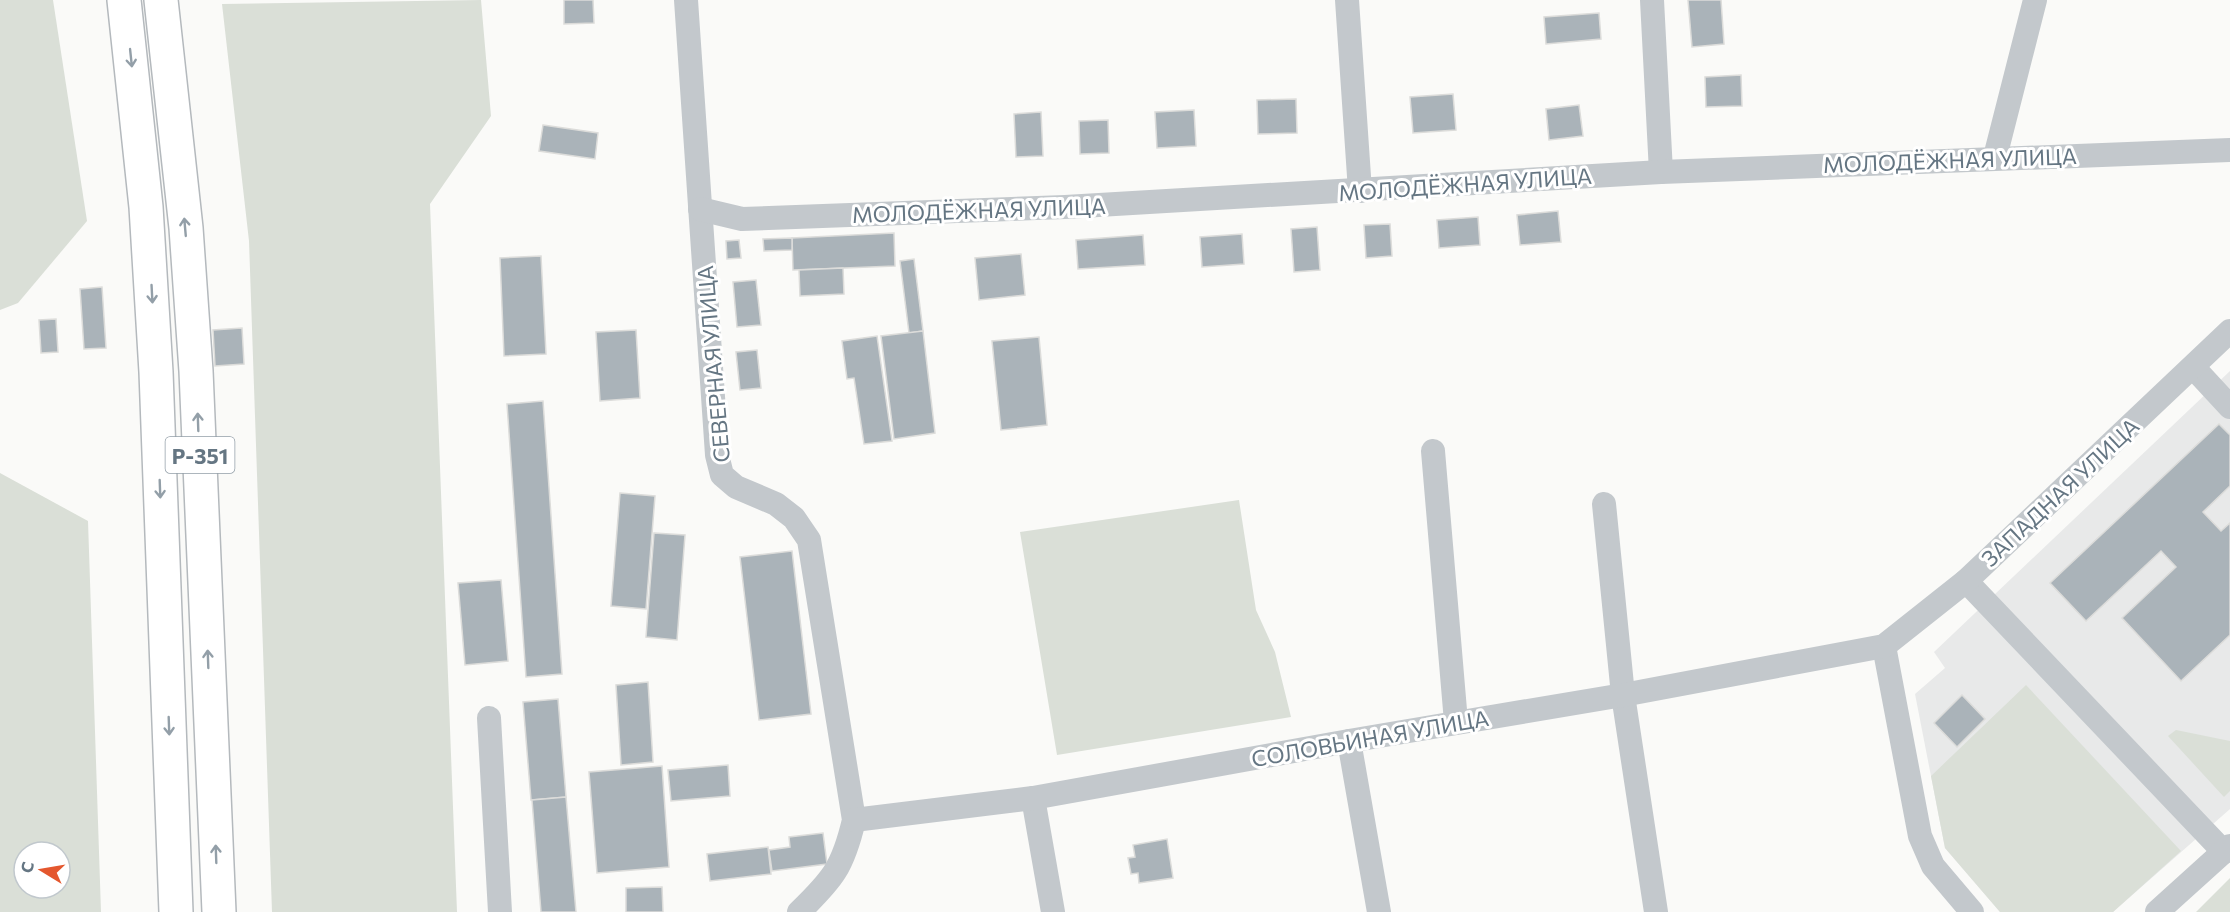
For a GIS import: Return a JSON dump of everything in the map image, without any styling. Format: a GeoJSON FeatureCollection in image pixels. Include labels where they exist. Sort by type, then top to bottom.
{"type":"FeatureCollection","features":[{"type":"Feature","properties":{"kind":"highway","name":"Р-351"},"geometry":{"type":"LineString","coordinates":[[124,0],[147,207],[176,912]]}},
{"type":"Feature","properties":{"kind":"highway","name":"Р-351"},"geometry":{"type":"LineString","coordinates":[[161,0],[186,228],[196,371],[219,912]]}},
{"type":"Feature","properties":{"kind":"street","name":"СЕВЕРНАЯ УЛИЦА"},"geometry":{"type":"LineString","coordinates":[[686,0],[717,455],[722,475],[736,487],[776,504],[794,518],[809,540],[854,820],[848,845],[837,872],[799,912]]}},
{"type":"Feature","properties":{"kind":"street"},"geometry":{"type":"LineString","coordinates":[[1347,0],[1360,191]]}},
{"type":"Feature","properties":{"kind":"street"},"geometry":{"type":"LineString","coordinates":[[1652,0],[1661,172]]}},
{"type":"Feature","properties":{"kind":"street"},"geometry":{"type":"LineString","coordinates":[[1995,157],[2035,0]]}},
{"type":"Feature","properties":{"kind":"street","name":"МОЛОДЁЖНАЯ УЛИЦА"},"geometry":{"type":"LineString","coordinates":[[700,209],[742,219],[1065,207],[1661,172],[1995,157],[2230,150]]}},
{"type":"Feature","properties":{"kind":"street","name":"ЗАПАДНАЯ УЛИЦА"},"geometry":{"type":"LineString","coordinates":[[1884,646],[1966,581],[2230,332]]}},
{"type":"Feature","properties":{"kind":"street"},"geometry":{"type":"LineString","coordinates":[[2193,367],[2230,407]]}},
{"type":"Feature","properties":{"kind":"street"},"geometry":{"type":"LineString","coordinates":[[1434,451],[1456,722]]}},
{"type":"Feature","properties":{"kind":"street"},"geometry":{"type":"LineString","coordinates":[[1604,504],[1623,695],[1656,912]]}},
{"type":"Feature","properties":{"kind":"street"},"geometry":{"type":"LineString","coordinates":[[1966,581],[2227,849],[2157,912]]}},
{"type":"Feature","properties":{"kind":"street"},"geometry":{"type":"LineString","coordinates":[[1884,646],[1920,836],[1934,866],[1972,912]]}},
{"type":"Feature","properties":{"kind":"street","name":"СОЛОВЬИНАЯ УЛИЦА"},"geometry":{"type":"LineString","coordinates":[[854,820],[1033,798],[1456,722],[1623,695],[1884,646]]}},
{"type":"Feature","properties":{"kind":"street"},"geometry":{"type":"LineString","coordinates":[[489,718],[500,912]]}},
{"type":"Feature","properties":{"kind":"street"},"geometry":{"type":"LineString","coordinates":[[1349,741],[1379,912]]}},
{"type":"Feature","properties":{"kind":"street"},"geometry":{"type":"LineString","coordinates":[[1033,798],[1053,912]]}},
{"type":"Feature","properties":{"kind":"shaded area"},"geometry":{"type":"Polygon","coordinates":[[[0,0],[53,0],[87,221],[18,303],[0,310],[0,0]]]}},
{"type":"Feature","properties":{"kind":"shaded area"},"geometry":{"type":"Polygon","coordinates":[[[481,0],[491,116],[430,204],[457,912],[272,912],[249,241],[222,4],[481,0]]]}},
{"type":"Feature","properties":{"kind":"shaded area"},"geometry":{"type":"Polygon","coordinates":[[[2230,371],[2230,809],[2113,912],[2000,912],[1945,848],[1915,694],[1945,668],[1934,652],[2230,371]]]}},
{"type":"Feature","properties":{"kind":"shaded area"},"geometry":{"type":"Polygon","coordinates":[[[0,473],[88,521],[101,912],[0,912],[0,473]]]}},
{"type":"Feature","properties":{"kind":"shaded area"},"geometry":{"type":"Polygon","coordinates":[[[1239,500],[1256,610],[1275,652],[1291,717],[1057,755],[1020,532],[1239,500]]]}},
{"type":"Feature","properties":{"kind":"shaded area"},"geometry":{"type":"Polygon","coordinates":[[[2026,685],[2181,851],[2113,912],[2000,912],[1945,848],[1931,776],[2026,685]]]}},
{"type":"Feature","properties":{"kind":"shaded area"},"geometry":{"type":"Polygon","coordinates":[[[2176,730],[2230,741],[2230,791],[2224,797],[2168,736],[2176,730]]]}},
{"type":"Feature","properties":{"kind":"shaded area"},"geometry":{"type":"Polygon","coordinates":[[[2230,878],[2230,912],[2196,912],[2230,878]]]}},
{"type":"Feature","properties":{"kind":"building"},"geometry":{"type":"Polygon","coordinates":[[[564,0],[593,0],[594,23],[564,24],[564,0]]]}},
{"type":"Feature","properties":{"kind":"building"},"geometry":{"type":"Polygon","coordinates":[[[1688,0],[1721,0],[1724,44],[1692,47],[1688,0]]]}},
{"type":"Feature","properties":{"kind":"building"},"geometry":{"type":"Polygon","coordinates":[[[1599,13],[1601,39],[1546,44],[1544,17],[1599,13]]]}},
{"type":"Feature","properties":{"kind":"building"},"geometry":{"type":"Polygon","coordinates":[[[1741,75],[1742,106],[1706,107],[1705,77],[1741,75]]]}},
{"type":"Feature","properties":{"kind":"building"},"geometry":{"type":"Polygon","coordinates":[[[1453,94],[1456,130],[1413,133],[1410,97],[1453,94]]]}},
{"type":"Feature","properties":{"kind":"building"},"geometry":{"type":"Polygon","coordinates":[[[1296,99],[1297,133],[1258,134],[1257,100],[1296,99]]]}},
{"type":"Feature","properties":{"kind":"building"},"geometry":{"type":"Polygon","coordinates":[[[1579,105],[1583,136],[1549,140],[1546,109],[1579,105]]]}},
{"type":"Feature","properties":{"kind":"building"},"geometry":{"type":"Polygon","coordinates":[[[1194,110],[1196,146],[1157,148],[1155,112],[1194,110]]]}},
{"type":"Feature","properties":{"kind":"building"},"geometry":{"type":"Polygon","coordinates":[[[1041,112],[1043,156],[1016,157],[1014,114],[1041,112]]]}},
{"type":"Feature","properties":{"kind":"building"},"geometry":{"type":"Polygon","coordinates":[[[1108,120],[1109,153],[1080,154],[1079,121],[1108,120]]]}},
{"type":"Feature","properties":{"kind":"building"},"geometry":{"type":"Polygon","coordinates":[[[543,125],[598,133],[595,159],[539,151],[543,125]]]}},
{"type":"Feature","properties":{"kind":"building"},"geometry":{"type":"Polygon","coordinates":[[[1558,211],[1561,242],[1520,245],[1517,215],[1558,211]]]}},
{"type":"Feature","properties":{"kind":"building"},"geometry":{"type":"Polygon","coordinates":[[[1478,217],[1480,245],[1439,248],[1437,220],[1478,217]]]}},
{"type":"Feature","properties":{"kind":"building"},"geometry":{"type":"Polygon","coordinates":[[[1390,224],[1392,256],[1366,258],[1364,225],[1390,224]]]}},
{"type":"Feature","properties":{"kind":"building"},"geometry":{"type":"Polygon","coordinates":[[[1317,227],[1320,270],[1294,272],[1291,229],[1317,227]]]}},
{"type":"Feature","properties":{"kind":"building"},"geometry":{"type":"Polygon","coordinates":[[[894,233],[895,266],[793,270],[792,238],[894,233]]]}},
{"type":"Feature","properties":{"kind":"building"},"geometry":{"type":"Polygon","coordinates":[[[1242,234],[1244,264],[1202,267],[1200,237],[1242,234]]]}},
{"type":"Feature","properties":{"kind":"building"},"geometry":{"type":"Polygon","coordinates":[[[1143,235],[1145,265],[1078,269],[1076,240],[1143,235]]]}},
{"type":"Feature","properties":{"kind":"building"},"geometry":{"type":"Polygon","coordinates":[[[792,238],[792,250],[764,251],[763,239],[792,238]]]}},
{"type":"Feature","properties":{"kind":"building"},"geometry":{"type":"Polygon","coordinates":[[[739,240],[741,258],[727,259],[726,241],[739,240]]]}},
{"type":"Feature","properties":{"kind":"building"},"geometry":{"type":"Polygon","coordinates":[[[1021,254],[1025,295],[979,300],[975,258],[1021,254]]]}},
{"type":"Feature","properties":{"kind":"building"},"geometry":{"type":"Polygon","coordinates":[[[541,256],[546,354],[504,356],[500,258],[541,256]]]}},
{"type":"Feature","properties":{"kind":"building"},"geometry":{"type":"Polygon","coordinates":[[[914,259],[923,331],[909,333],[900,261],[914,259]]]}},
{"type":"Feature","properties":{"kind":"building"},"geometry":{"type":"Polygon","coordinates":[[[843,268],[844,294],[800,296],[799,270],[843,268]]]}},
{"type":"Feature","properties":{"kind":"building"},"geometry":{"type":"Polygon","coordinates":[[[756,280],[761,325],[737,327],[733,282],[756,280]]]}},
{"type":"Feature","properties":{"kind":"building"},"geometry":{"type":"Polygon","coordinates":[[[102,287],[106,348],[84,349],[80,289],[102,287]]]}},
{"type":"Feature","properties":{"kind":"building"},"geometry":{"type":"Polygon","coordinates":[[[56,319],[58,352],[41,353],[39,320],[56,319]]]}},
{"type":"Feature","properties":{"kind":"building"},"geometry":{"type":"Polygon","coordinates":[[[242,328],[244,364],[215,366],[213,330],[242,328]]]}},
{"type":"Feature","properties":{"kind":"building"},"geometry":{"type":"Polygon","coordinates":[[[636,330],[640,398],[600,401],[596,332],[636,330]]]}},
{"type":"Feature","properties":{"kind":"building"},"geometry":{"type":"Polygon","coordinates":[[[923,331],[935,433],[894,439],[881,336],[923,331]]]}},
{"type":"Feature","properties":{"kind":"building"},"geometry":{"type":"Polygon","coordinates":[[[877,336],[892,441],[864,444],[854,378],[847,379],[842,341],[877,336]]]}},
{"type":"Feature","properties":{"kind":"building"},"geometry":{"type":"Polygon","coordinates":[[[1039,337],[1047,425],[1001,430],[992,341],[1039,337]]]}},
{"type":"Feature","properties":{"kind":"building"},"geometry":{"type":"Polygon","coordinates":[[[757,350],[761,388],[740,390],[736,352],[757,350]]]}},
{"type":"Feature","properties":{"kind":"building"},"geometry":{"type":"Polygon","coordinates":[[[543,401],[562,674],[526,677],[507,404],[543,401]]]}},
{"type":"Feature","properties":{"kind":"building"},"geometry":{"type":"Polygon","coordinates":[[[2219,424],[2230,435],[2230,486],[2203,512],[2221,531],[2230,523],[2230,635],[2181,681],[2122,618],[2176,567],[2161,551],[2086,621],[2050,583],[2219,424]]]}},
{"type":"Feature","properties":{"kind":"building"},"geometry":{"type":"Polygon","coordinates":[[[620,493],[655,496],[646,609],[611,606],[620,493]]]}},
{"type":"Feature","properties":{"kind":"building"},"geometry":{"type":"Polygon","coordinates":[[[654,533],[685,535],[677,640],[646,637],[654,533]]]}},
{"type":"Feature","properties":{"kind":"building"},"geometry":{"type":"Polygon","coordinates":[[[792,551],[811,714],[759,720],[740,557],[792,551]]]}},
{"type":"Feature","properties":{"kind":"building"},"geometry":{"type":"Polygon","coordinates":[[[501,580],[508,661],[465,665],[458,583],[501,580]]]}},
{"type":"Feature","properties":{"kind":"building"},"geometry":{"type":"Polygon","coordinates":[[[648,682],[653,762],[621,765],[616,685],[648,682]]]}},
{"type":"Feature","properties":{"kind":"building"},"geometry":{"type":"Polygon","coordinates":[[[1962,695],[1985,719],[1957,747],[1934,723],[1962,695]]]}},
{"type":"Feature","properties":{"kind":"building"},"geometry":{"type":"Polygon","coordinates":[[[558,699],[566,797],[531,800],[523,702],[558,699]]]}},
{"type":"Feature","properties":{"kind":"building"},"geometry":{"type":"Polygon","coordinates":[[[728,765],[730,796],[671,801],[668,770],[728,765]]]}},
{"type":"Feature","properties":{"kind":"building"},"geometry":{"type":"Polygon","coordinates":[[[662,766],[669,867],[597,873],[589,772],[662,766]]]}},
{"type":"Feature","properties":{"kind":"building"},"geometry":{"type":"Polygon","coordinates":[[[566,797],[576,912],[541,912],[532,800],[566,797]]]}},
{"type":"Feature","properties":{"kind":"building"},"geometry":{"type":"Polygon","coordinates":[[[823,833],[827,864],[772,871],[769,850],[790,847],[789,837],[823,833]]]}},
{"type":"Feature","properties":{"kind":"building"},"geometry":{"type":"Polygon","coordinates":[[[1167,839],[1173,878],[1139,883],[1138,873],[1131,874],[1128,858],[1135,857],[1133,845],[1167,839]]]}},
{"type":"Feature","properties":{"kind":"building"},"geometry":{"type":"Polygon","coordinates":[[[768,847],[771,874],[710,881],[707,854],[768,847]]]}},
{"type":"Feature","properties":{"kind":"building"},"geometry":{"type":"Polygon","coordinates":[[[662,887],[663,912],[626,912],[626,888],[662,887]]]}}]}
